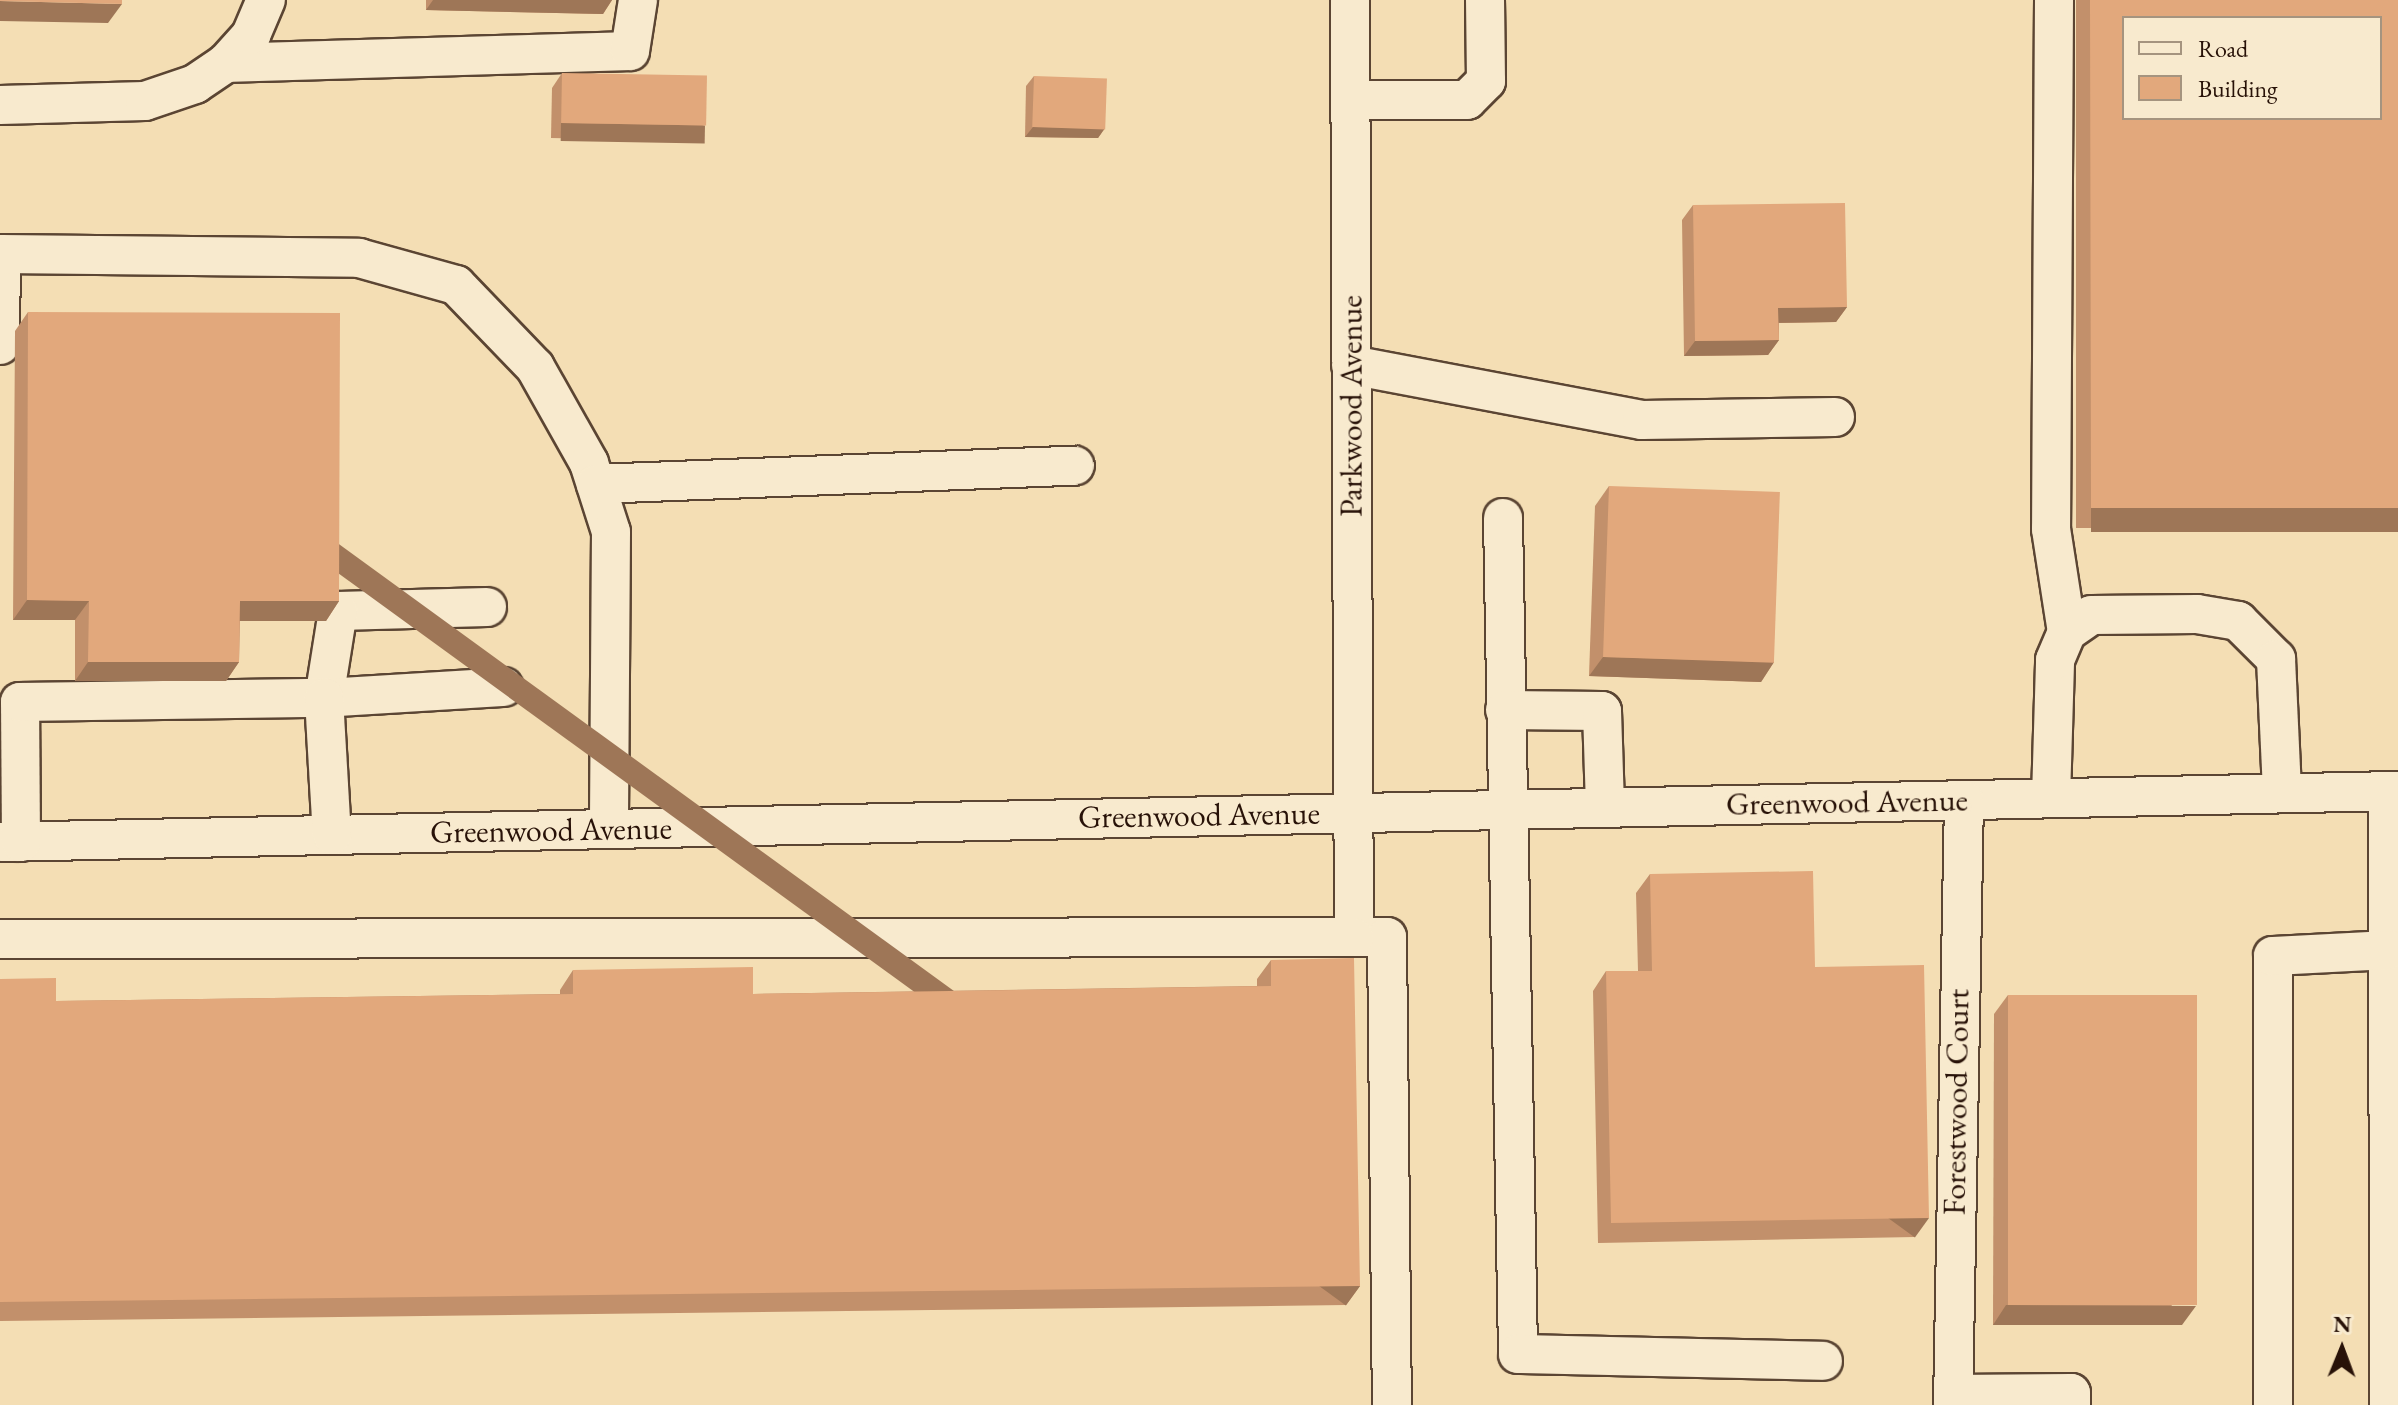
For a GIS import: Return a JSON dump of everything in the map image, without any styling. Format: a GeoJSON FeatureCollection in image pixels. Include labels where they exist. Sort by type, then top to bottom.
{"type":"FeatureCollection","features":[{"type":"Feature","properties":{"kind":"street"},"geometry":{"type":"LineString","coordinates":[[0,105],[145,101],[195,84],[226,63],[251,35],[266,0]]}},
{"type":"Feature","properties":{"kind":"street"},"geometry":{"type":"LineString","coordinates":[[226,63],[630,51],[638,0]]}},
{"type":"Feature","properties":{"kind":"street","name":"Parkwood Avenue"},"geometry":{"type":"LineString","coordinates":[[1350,0],[1354,937]]}},
{"type":"Feature","properties":{"kind":"street"},"geometry":{"type":"LineString","coordinates":[[1350,100],[1467,100],[1486,81],[1485,0]]}},
{"type":"Feature","properties":{"kind":"street"},"geometry":{"type":"LineString","coordinates":[[2054,0],[2051,529],[2067,632]]}},
{"type":"Feature","properties":{"kind":"street"},"geometry":{"type":"LineString","coordinates":[[0,345],[1,254],[359,258],[456,285],[535,367],[596,484],[611,532],[609,829]]}},
{"type":"Feature","properties":{"kind":"street"},"geometry":{"type":"LineString","coordinates":[[1351,365],[1642,420],[1835,417]]}},
{"type":"Feature","properties":{"kind":"street"},"geometry":{"type":"LineString","coordinates":[[596,484],[1075,466]]}},
{"type":"Feature","properties":{"kind":"street"},"geometry":{"type":"LineString","coordinates":[[1503,518],[1518,1354],[1823,1361]]}},
{"type":"Feature","properties":{"kind":"street"},"geometry":{"type":"LineString","coordinates":[[332,835],[324,698],[338,611],[487,607]]}},
{"type":"Feature","properties":{"kind":"street"},"geometry":{"type":"LineString","coordinates":[[2051,798],[2055,660],[2067,632],[2091,615],[2197,614],[2238,621],[2276,659],[2282,793]]}},
{"type":"Feature","properties":{"kind":"street"},"geometry":{"type":"LineString","coordinates":[[10,842],[10,699],[324,698],[504,687]]}},
{"type":"Feature","properties":{"kind":"street"},"geometry":{"type":"LineString","coordinates":[[1505,710],[1602,711],[1605,808]]}},
{"type":"Feature","properties":{"kind":"street"},"geometry":{"type":"LineString","coordinates":[[2389,1405],[2389,950],[2393,791]]}},
{"type":"Feature","properties":{"kind":"street","name":"Greenwood Avenue"},"geometry":{"type":"LineString","coordinates":[[10,842],[2393,791]]}},
{"type":"Feature","properties":{"kind":"street","name":"Forestwood Court"},"geometry":{"type":"LineString","coordinates":[[1953,1399],[1964,800]]}},
{"type":"Feature","properties":{"kind":"street"},"geometry":{"type":"LineString","coordinates":[[0,939],[1387,937],[1392,1405]]}},
{"type":"Feature","properties":{"kind":"street"},"geometry":{"type":"LineString","coordinates":[[2273,1405],[2273,956],[2389,950]]}},
{"type":"Feature","properties":{"kind":"street"},"geometry":{"type":"LineString","coordinates":[[1953,1399],[2071,1393],[2071,1405]]}},
{"type":"Feature","properties":{"kind":"building"},"geometry":{"type":"Polygon","coordinates":[[[122,0],[122,4],[0,1],[122,0]]]}},
{"type":"Feature","properties":{"kind":"building"},"geometry":{"type":"Polygon","coordinates":[[[2090,0],[2398,0],[2398,508],[2091,508],[2090,0]]]}},
{"type":"Feature","properties":{"kind":"building"},"geometry":{"type":"Polygon","coordinates":[[[562,73],[707,76],[706,126],[561,123],[562,73]]]}},
{"type":"Feature","properties":{"kind":"building"},"geometry":{"type":"Polygon","coordinates":[[[1034,76],[1107,79],[1105,130],[1032,127],[1034,76]]]}},
{"type":"Feature","properties":{"kind":"building"},"geometry":{"type":"Polygon","coordinates":[[[1845,203],[1847,307],[1778,308],[1779,340],[1695,341],[1693,205],[1845,203]]]}},
{"type":"Feature","properties":{"kind":"building"},"geometry":{"type":"Polygon","coordinates":[[[28,312],[340,313],[339,601],[240,601],[239,662],[88,662],[89,601],[27,600],[28,312]]]}},
{"type":"Feature","properties":{"kind":"building"},"geometry":{"type":"Polygon","coordinates":[[[1609,486],[1780,492],[1774,663],[1603,657],[1609,486]]]}},
{"type":"Feature","properties":{"kind":"building"},"geometry":{"type":"Polygon","coordinates":[[[1813,871],[1815,967],[1924,965],[1929,1218],[1611,1223],[1606,971],[1652,971],[1650,874],[1813,871]]]}},
{"type":"Feature","properties":{"kind":"building"},"geometry":{"type":"Polygon","coordinates":[[[1354,958],[1360,1286],[0,1302],[0,979],[56,978],[56,1001],[573,994],[573,970],[753,967],[753,994],[1271,986],[1271,960],[1354,958]]]}},
{"type":"Feature","properties":{"kind":"building"},"geometry":{"type":"Polygon","coordinates":[[[2008,995],[2197,995],[2197,1305],[2008,1305],[2008,995]]]}}]}
